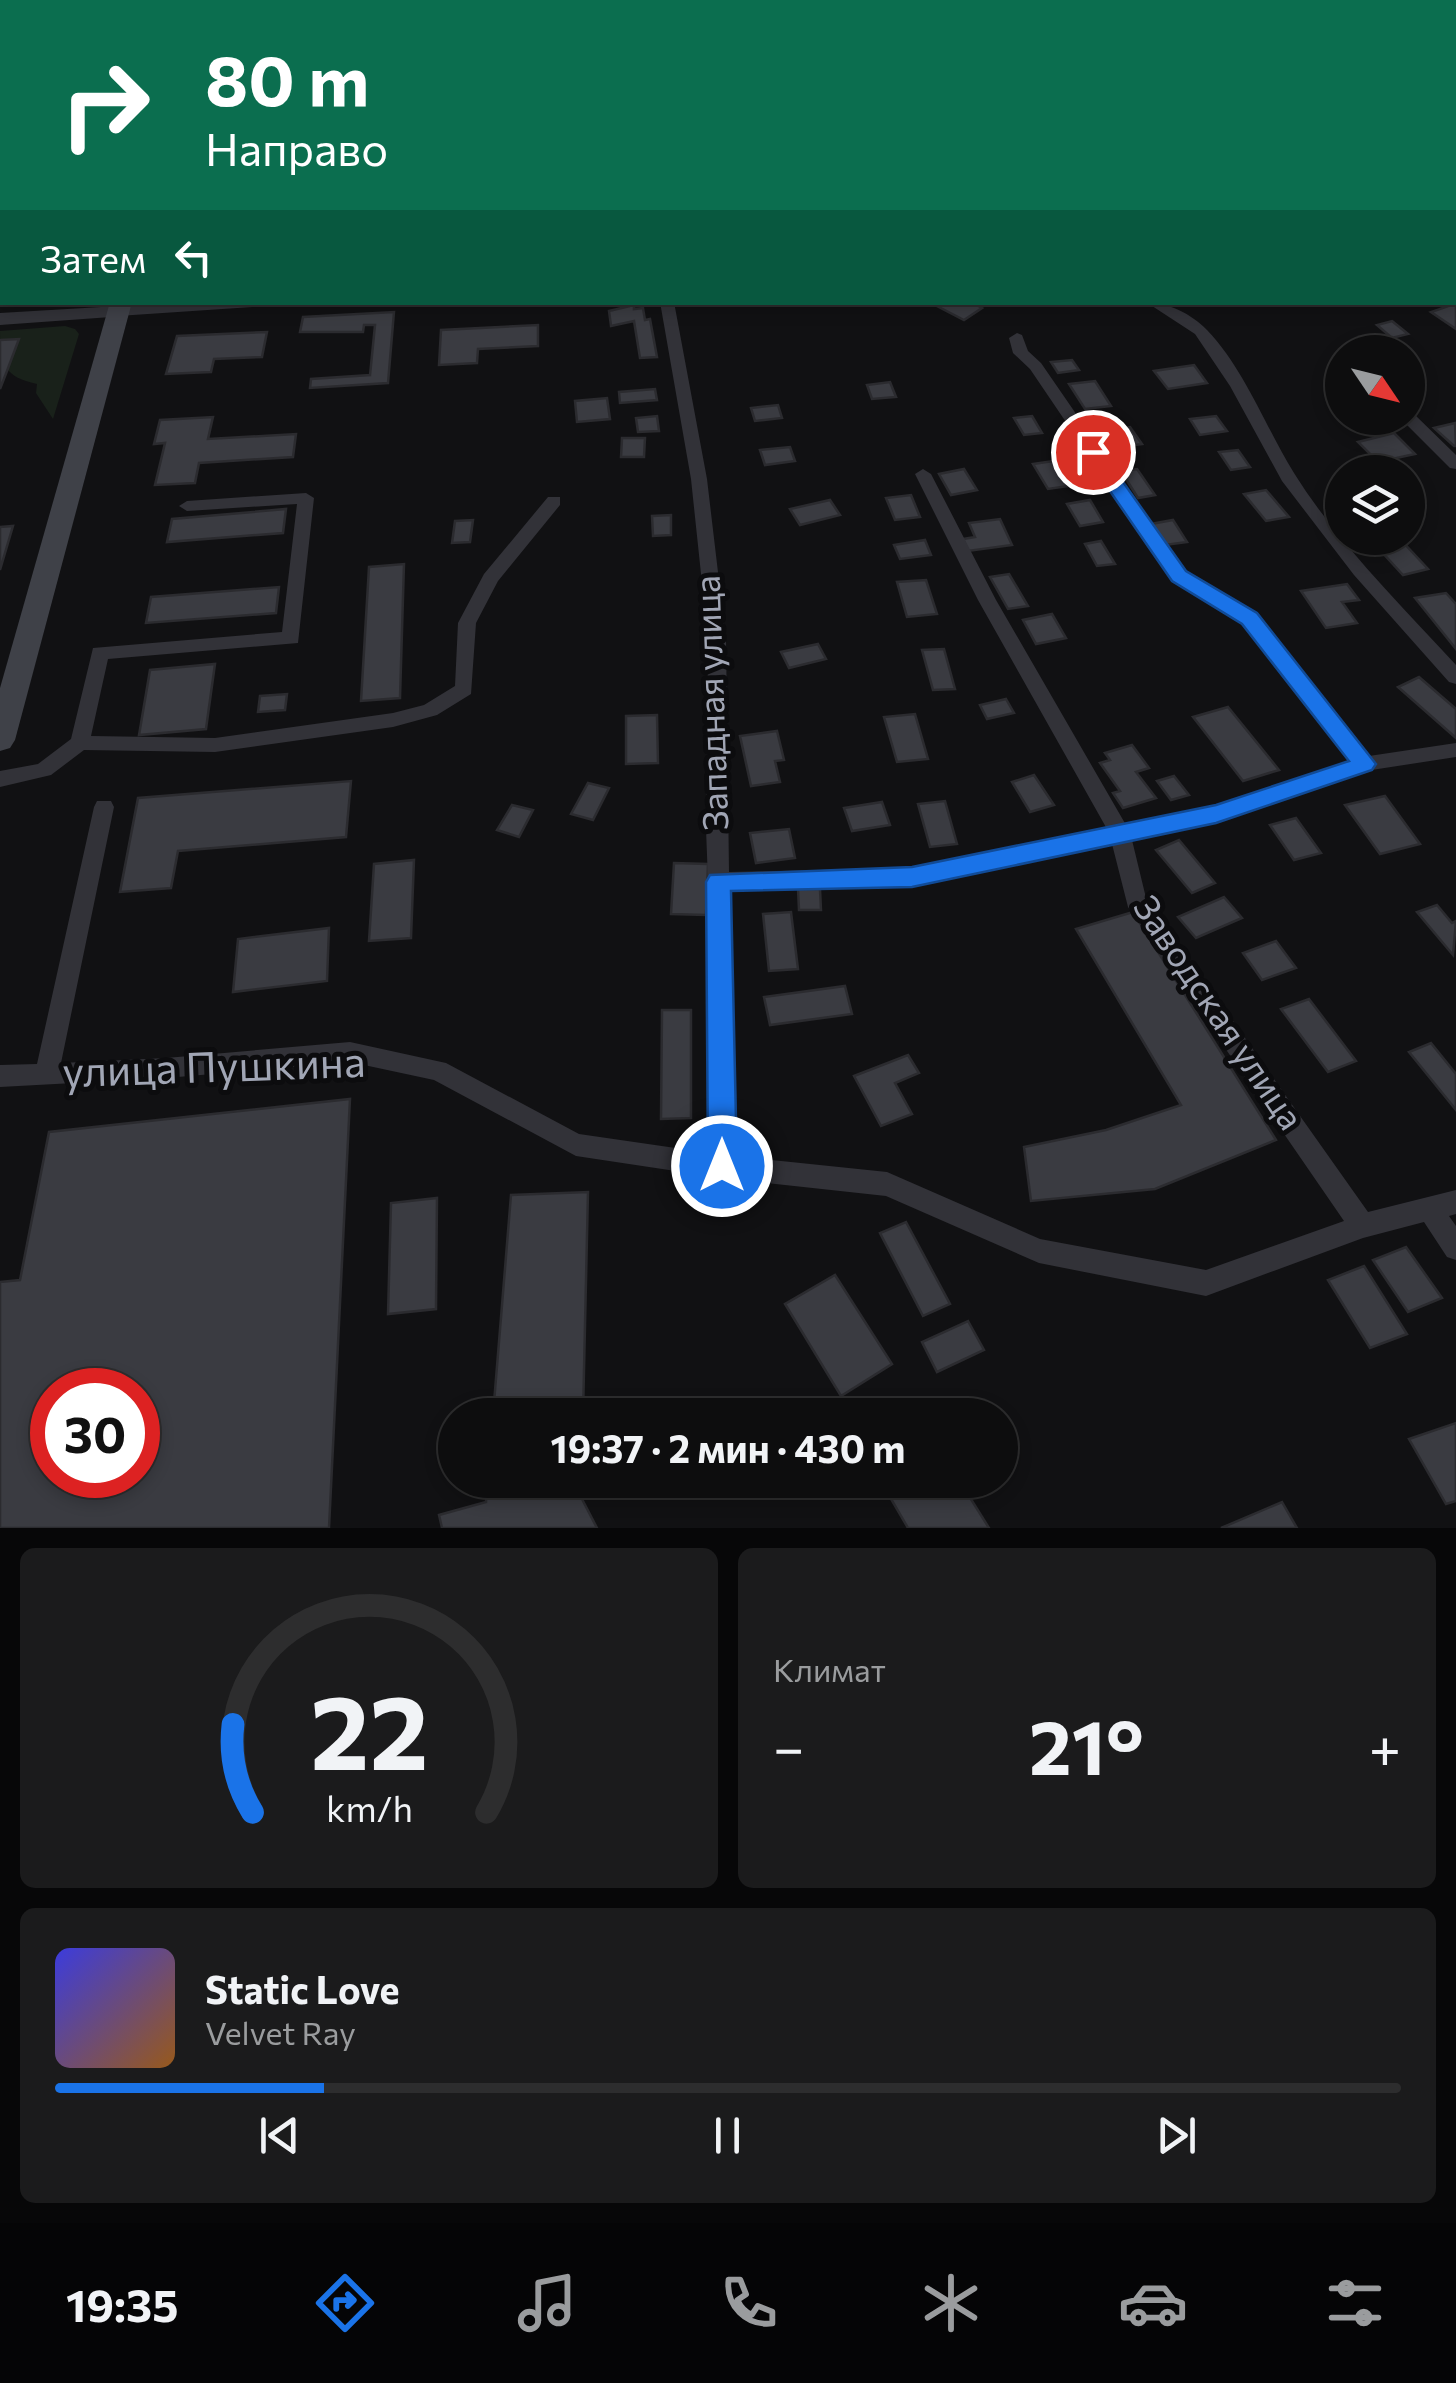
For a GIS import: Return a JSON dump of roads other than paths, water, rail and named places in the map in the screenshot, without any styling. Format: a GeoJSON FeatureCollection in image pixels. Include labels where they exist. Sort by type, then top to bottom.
{"type":"FeatureCollection","features":[{"type":"Feature","properties":{"kind":"main road"},"geometry":{"type":"LineString","coordinates":[[0,740],[9,667],[119,307]]}},
{"type":"Feature","properties":{"kind":"street"},"geometry":{"type":"LineString","coordinates":[[0,318],[178,305]]}},
{"type":"Feature","properties":{"kind":"street","name":"Западная улица"},"geometry":{"type":"LineString","coordinates":[[669,305],[698,479],[717,640],[722,1166]]}},
{"type":"Feature","properties":{"kind":"street"},"geometry":{"type":"LineString","coordinates":[[1158,305],[1200,331],[1238,386],[1288,477],[1360,571],[1456,677]]}},
{"type":"Feature","properties":{"kind":"street"},"geometry":{"type":"LineString","coordinates":[[1017,338],[1021,353],[1036,366],[1179,576],[1249,618],[1364,764]]}},
{"type":"Feature","properties":{"kind":"street"},"geometry":{"type":"LineString","coordinates":[[1425,434],[1456,464]]}},
{"type":"Feature","properties":{"kind":"street","name":"Заводская улица"},"geometry":{"type":"LineString","coordinates":[[923,474],[986,600],[1119,831],[1136,900],[1363,1226]]}},
{"type":"Feature","properties":{"kind":"street"},"geometry":{"type":"LineString","coordinates":[[80,742],[100,654],[291,638],[306,498],[186,506]]}},
{"type":"Feature","properties":{"kind":"street"},"geometry":{"type":"LineString","coordinates":[[0,778],[44,770],[80,742],[215,744],[393,720],[430,710],[464,689],[467,624],[490,578],[554,501]]}},
{"type":"Feature","properties":{"kind":"street"},"geometry":{"type":"LineString","coordinates":[[718,882],[912,877],[1119,831],[1216,814],[1364,764],[1456,750]]}},
{"type":"Feature","properties":{"kind":"street"},"geometry":{"type":"LineString","coordinates":[[47,1074],[104,806]]}},
{"type":"Feature","properties":{"kind":"street","name":"улица Пушкина"},"geometry":{"type":"LineString","coordinates":[[0,1076],[350,1052],[438,1070],[576,1145],[887,1184],[1039,1251],[1206,1283],[1363,1226],[1456,1202]]}},
{"type":"Feature","properties":{"kind":"street"},"geometry":{"type":"LineString","coordinates":[[1430,1210],[1456,1248]]}}]}
